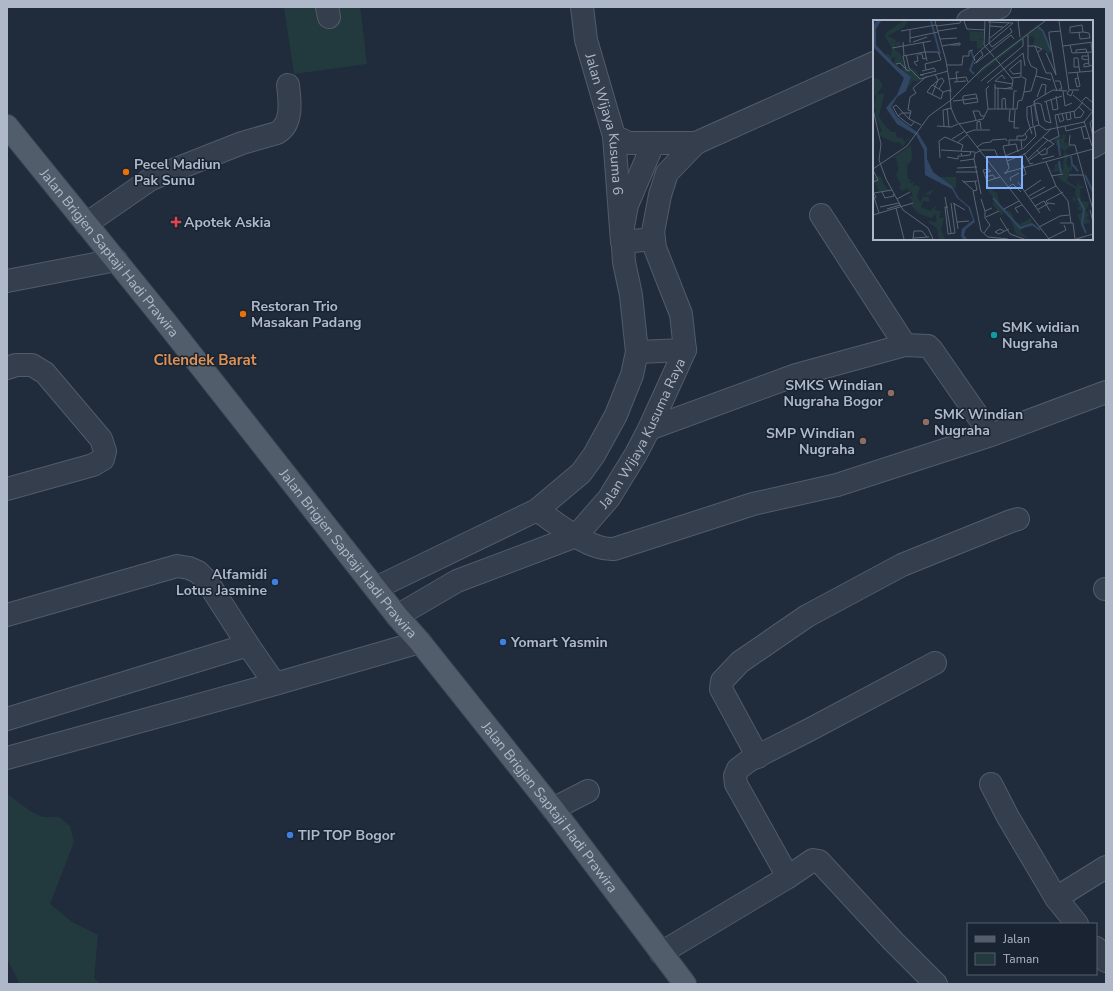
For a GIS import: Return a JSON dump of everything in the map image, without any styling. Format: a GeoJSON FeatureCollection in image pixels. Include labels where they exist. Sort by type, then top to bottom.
{"type":"FeatureCollection","features":[{"type":"Feature","properties":{"kind":"main road","name":"Jalan Brigjen Saptaji Hadi Prawira"},"geometry":{"type":"LineString","coordinates":[[7,126],[116,260],[397,616],[420,642],[553,809],[685,984]]}},
{"type":"Feature","properties":{"kind":"street","name":"Jalan Wijaya Kusuma 6"},"geometry":{"type":"LineString","coordinates":[[582,7],[586,40],[614,136],[622,242]]}},
{"type":"Feature","properties":{"kind":"street"},"geometry":{"type":"LineString","coordinates":[[970,20],[1000,7]]}},
{"type":"Feature","properties":{"kind":"street","name":"Jalan Wijaya Kusuma Raya"},"geometry":{"type":"LineString","coordinates":[[397,616],[457,581],[576,536],[609,498],[636,454],[685,350],[682,314],[655,248],[653,232],[660,195],[667,173],[696,143],[873,63]]}},
{"type":"Feature","properties":{"kind":"street"},"geometry":{"type":"LineString","coordinates":[[86,224],[151,179],[242,143],[282,131],[290,106],[288,85]]}},
{"type":"Feature","properties":{"kind":"street","name":"Jalan Wijaya Kusuma Raya"},"geometry":{"type":"LineString","coordinates":[[614,136],[629,143],[696,143]]}},
{"type":"Feature","properties":{"kind":"street"},"geometry":{"type":"LineString","coordinates":[[1093,146],[1106,139]]}},
{"type":"Feature","properties":{"kind":"street"},"geometry":{"type":"LineString","coordinates":[[376,588],[537,510],[581,473],[594,455],[616,414],[632,375],[637,352],[631,295],[624,262],[622,232],[627,205],[653,144]]}},
{"type":"Feature","properties":{"kind":"street"},"geometry":{"type":"LineString","coordinates":[[821,215],[906,345]]}},
{"type":"Feature","properties":{"kind":"street"},"geometry":{"type":"LineString","coordinates":[[622,242],[654,239]]}},
{"type":"Feature","properties":{"kind":"street"},"geometry":{"type":"LineString","coordinates":[[7,281],[116,260]]}},
{"type":"Feature","properties":{"kind":"street"},"geometry":{"type":"LineString","coordinates":[[649,429],[796,375],[906,345],[928,346],[932,350],[991,435]]}},
{"type":"Feature","properties":{"kind":"street"},"geometry":{"type":"LineString","coordinates":[[637,352],[685,350]]}},
{"type":"Feature","properties":{"kind":"street"},"geometry":{"type":"LineString","coordinates":[[7,368],[16,365],[32,366],[44,373],[101,439],[104,451],[103,459],[93,465],[7,489]]}},
{"type":"Feature","properties":{"kind":"street"},"geometry":{"type":"LineString","coordinates":[[537,510],[576,536],[606,549],[614,548],[753,504],[837,485],[991,435],[1106,392]]}},
{"type":"Feature","properties":{"kind":"street"},"geometry":{"type":"LineString","coordinates":[[758,757],[721,689],[722,681],[740,662],[807,616],[902,565],[1018,519]]}},
{"type":"Feature","properties":{"kind":"street"},"geometry":{"type":"LineString","coordinates":[[442,556],[457,581]]}},
{"type":"Feature","properties":{"kind":"street"},"geometry":{"type":"LineString","coordinates":[[7,615],[177,566],[189,568],[198,572],[207,581],[275,684]]}},
{"type":"Feature","properties":{"kind":"street"},"geometry":{"type":"LineString","coordinates":[[7,758],[275,684],[420,642]]}},
{"type":"Feature","properties":{"kind":"street"},"geometry":{"type":"LineString","coordinates":[[7,719],[248,645]]}},
{"type":"Feature","properties":{"kind":"street"},"geometry":{"type":"LineString","coordinates":[[788,877],[736,784],[735,776],[738,769],[936,663]]}},
{"type":"Feature","properties":{"kind":"street"},"geometry":{"type":"LineString","coordinates":[[991,784],[1008,817],[1056,898],[1076,923]]}},
{"type":"Feature","properties":{"kind":"street"},"geometry":{"type":"LineString","coordinates":[[553,809],[588,791]]}},
{"type":"Feature","properties":{"kind":"street"},"geometry":{"type":"LineString","coordinates":[[661,952],[788,877],[813,860],[819,861],[893,941],[936,984]]}},
{"type":"Feature","properties":{"kind":"street"},"geometry":{"type":"LineString","coordinates":[[1056,898],[1106,867]]}},
{"type":"Feature","properties":{"kind":"green space"},"geometry":{"type":"Polygon","coordinates":[[[284,7],[360,7],[367,64],[294,74],[284,7]]]}},
{"type":"Feature","properties":{"kind":"green space"},"geometry":{"type":"Polygon","coordinates":[[[7,794],[30,811],[43,817],[59,817],[70,826],[74,842],[50,904],[72,922],[98,935],[94,978],[100,984],[20,984],[7,959],[7,794]]]}},
{"type":"Feature","properties":{"kind":"place","name":"Pecel Madiun Pak Sunu"},"geometry":{"type":"Point","coordinates":[126,172]}},
{"type":"Feature","properties":{"kind":"place","name":"Apotek Askia"},"geometry":{"type":"Point","coordinates":[176,222]}},
{"type":"Feature","properties":{"kind":"place","name":"Restoran Trio Masakan Padang"},"geometry":{"type":"Point","coordinates":[243,314]}},
{"type":"Feature","properties":{"kind":"place","name":"SMK widian Nugraha"},"geometry":{"type":"Point","coordinates":[994,335]}},
{"type":"Feature","properties":{"kind":"place","name":"SMKS Windian Nugraha Bogor"},"geometry":{"type":"Point","coordinates":[891,393]}},
{"type":"Feature","properties":{"kind":"place","name":"SMK Windian Nugraha"},"geometry":{"type":"Point","coordinates":[926,422]}},
{"type":"Feature","properties":{"kind":"place","name":"SMP Windian Nugraha"},"geometry":{"type":"Point","coordinates":[863,441]}},
{"type":"Feature","properties":{"kind":"place","name":"Alfamidi Lotus Jasmine"},"geometry":{"type":"Point","coordinates":[275,582]}},
{"type":"Feature","properties":{"kind":"place","name":"Yomart Yasmin"},"geometry":{"type":"Point","coordinates":[503,642]}},
{"type":"Feature","properties":{"kind":"place","name":"TIP TOP Bogor"},"geometry":{"type":"Point","coordinates":[290,835]}},
{"type":"Feature","properties":{"kind":"district","name":"Cilendek Barat"},"geometry":{"type":"Point","coordinates":[205,360]}}]}
